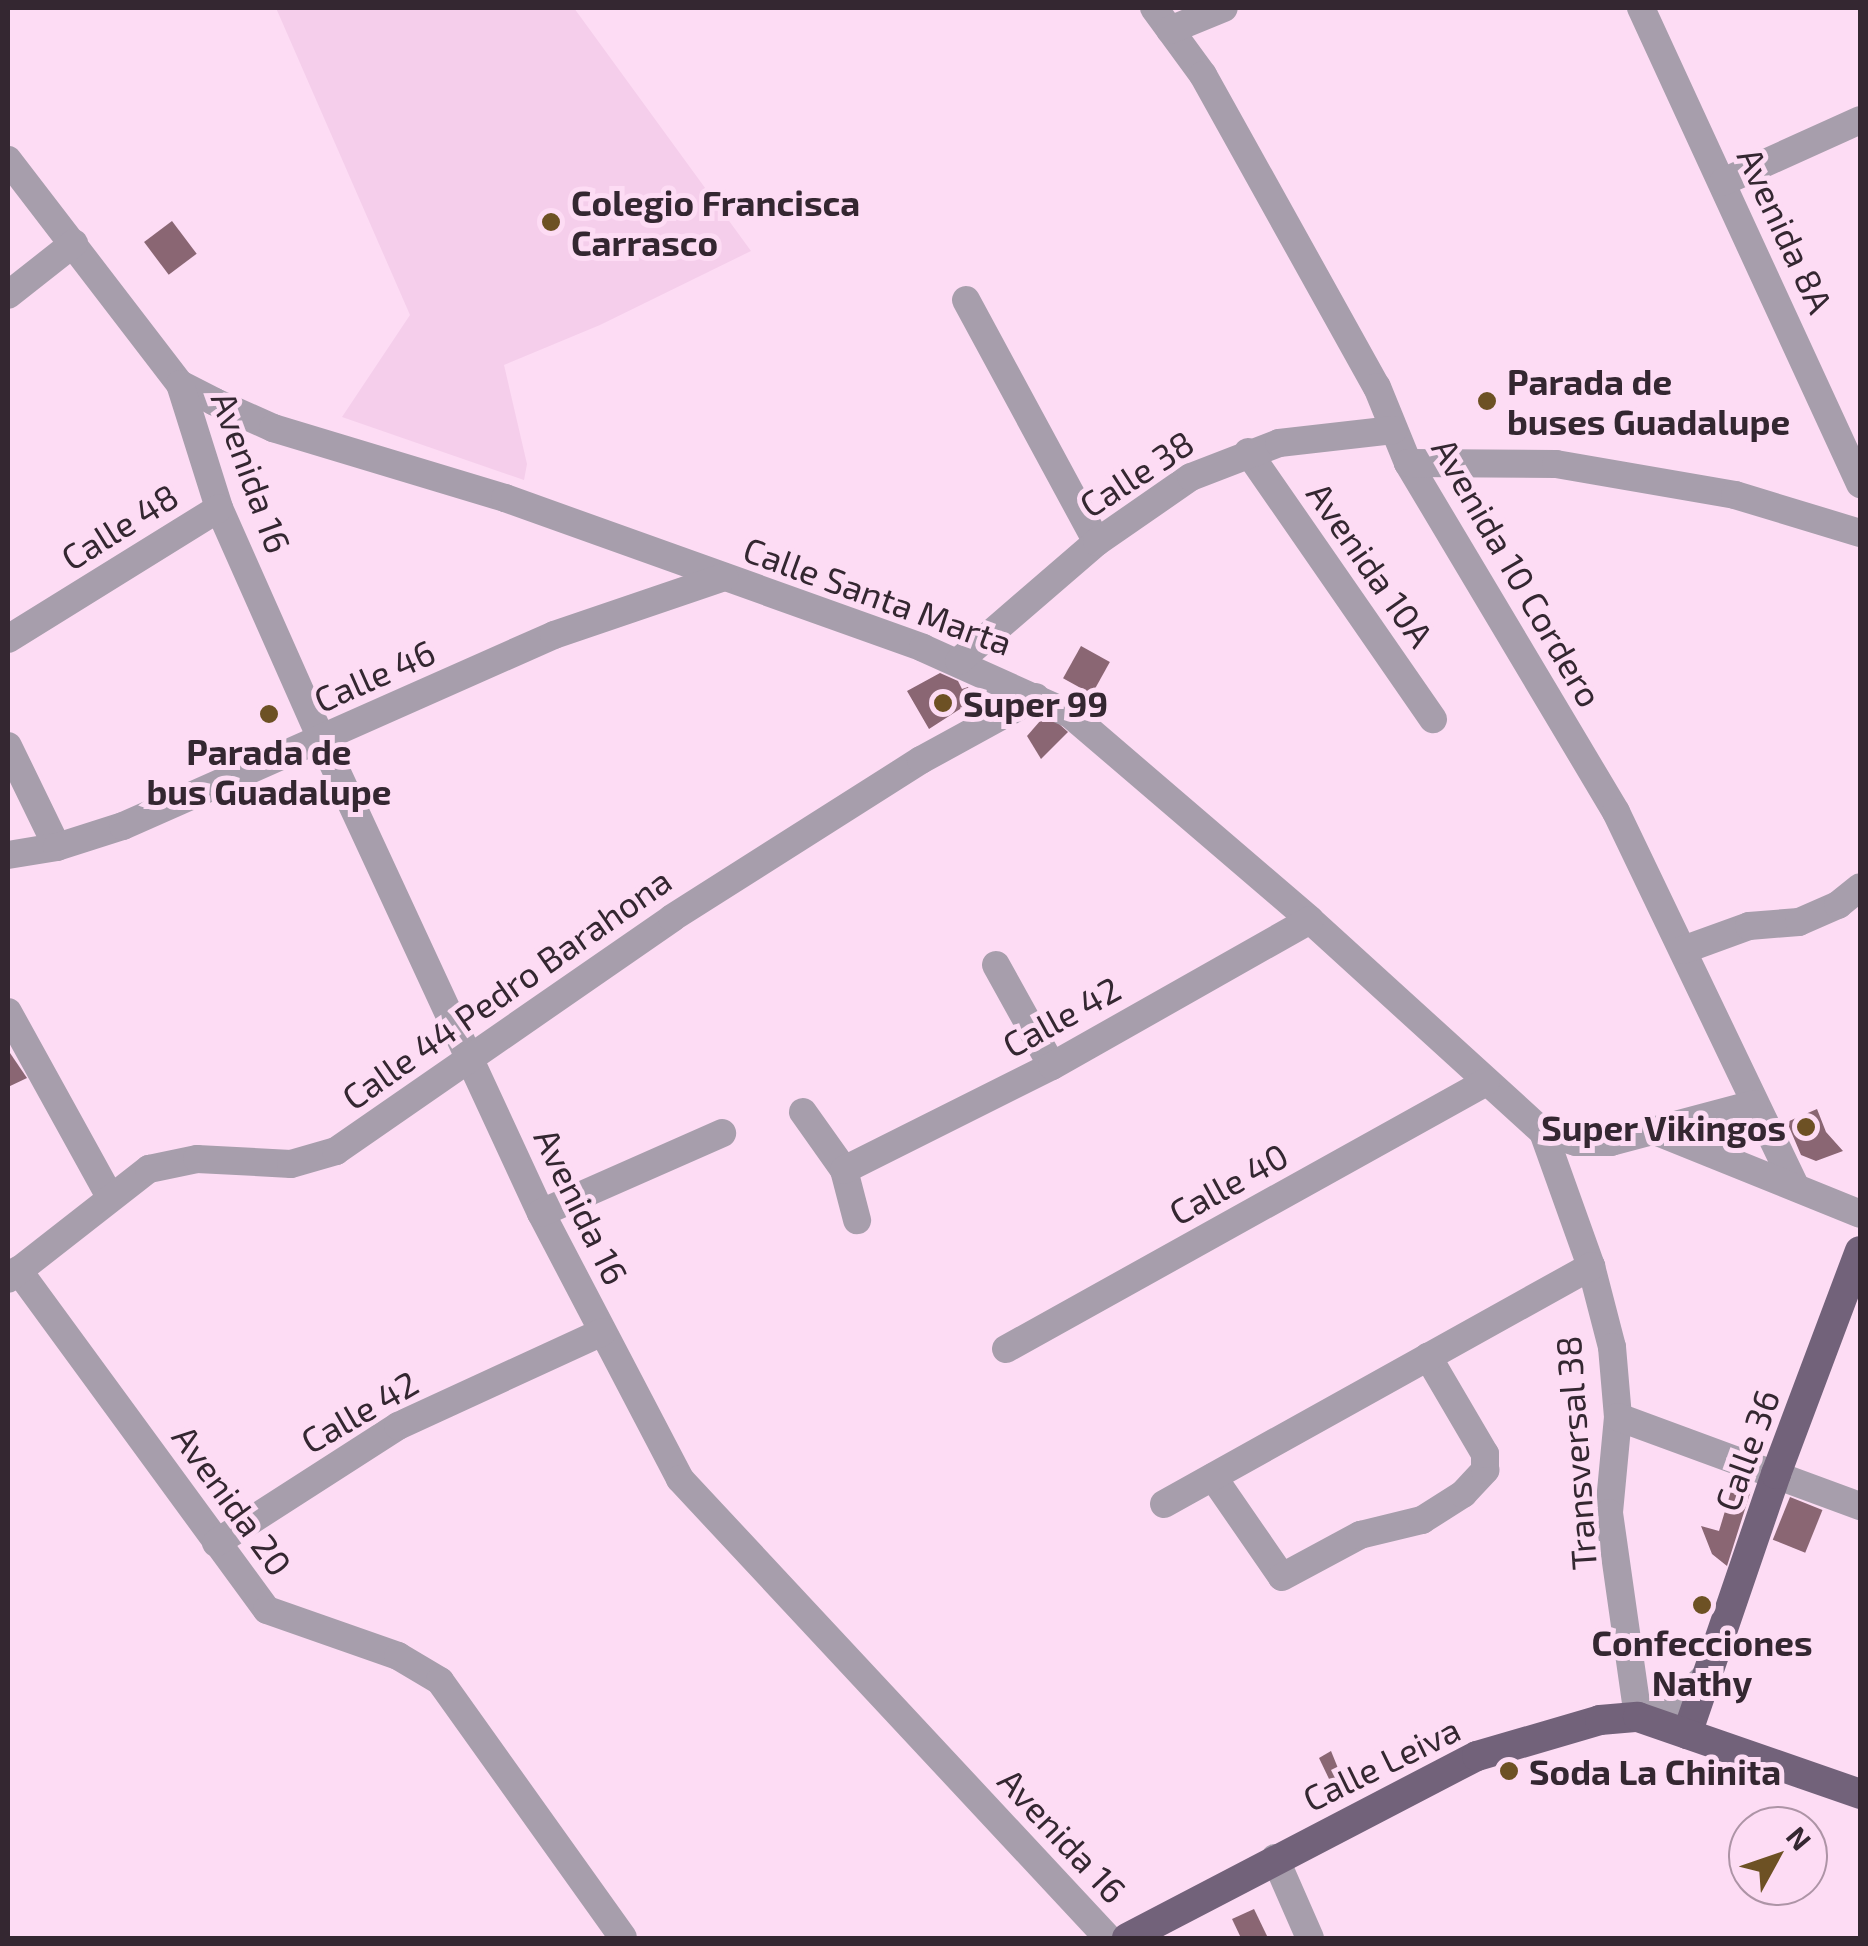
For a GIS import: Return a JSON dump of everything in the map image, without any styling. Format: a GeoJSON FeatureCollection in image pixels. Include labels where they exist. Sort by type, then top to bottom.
{"type":"FeatureCollection","features":[{"type":"Feature","properties":{"kind":"main road","name":"Calle 36"},"geometry":{"type":"LineString","coordinates":[[1687,1734],[1776,1474],[1860,1251]]}},
{"type":"Feature","properties":{"kind":"main road","name":"Calle Leiva"},"geometry":{"type":"LineString","coordinates":[[1126,1938],[1275,1858],[1509,1744],[1600,1720],[1638,1718],[1860,1794]]}},
{"type":"Feature","properties":{"kind":"street"},"geometry":{"type":"LineString","coordinates":[[1162,18],[1224,8]]}},
{"type":"Feature","properties":{"kind":"street","name":"Avenida 8A"},"geometry":{"type":"LineString","coordinates":[[1641,8],[1860,484]]}},
{"type":"Feature","properties":{"kind":"street","name":"Avenida 10 Cordero"},"geometry":{"type":"LineString","coordinates":[[1162,18],[1203,75],[1358,352],[1408,463],[1616,812],[1795,1186]]}},
{"type":"Feature","properties":{"kind":"street"},"geometry":{"type":"LineString","coordinates":[[1723,182],[1860,120]]}},
{"type":"Feature","properties":{"kind":"street","name":"Calle Santa Marta"},"geometry":{"type":"LineString","coordinates":[[8,160],[180,384],[274,428],[505,498],[960,661],[1070,714],[1310,920],[1543,1132],[1594,1144],[1655,1132],[1754,1104]]}},
{"type":"Feature","properties":{"kind":"street"},"geometry":{"type":"LineString","coordinates":[[8,295],[74,244]]}},
{"type":"Feature","properties":{"kind":"street"},"geometry":{"type":"LineString","coordinates":[[966,300],[1097,542]]}},
{"type":"Feature","properties":{"kind":"street","name":"Avenida 16"},"geometry":{"type":"LineString","coordinates":[[180,384],[219,508],[322,740],[541,1213],[680,1479],[1108,1938]]}},
{"type":"Feature","properties":{"kind":"street","name":"Calle 38"},"geometry":{"type":"LineString","coordinates":[[960,661],[1097,542],[1191,476],[1248,452],[1317,436],[1392,430]]}},
{"type":"Feature","properties":{"kind":"street","name":"Avenida 10A"},"geometry":{"type":"LineString","coordinates":[[1248,452],[1432,719]]}},
{"type":"Feature","properties":{"kind":"street"},"geometry":{"type":"LineString","coordinates":[[1408,463],[1556,464],[1735,495],[1860,533]]}},
{"type":"Feature","properties":{"kind":"street","name":"Calle 48"},"geometry":{"type":"LineString","coordinates":[[8,638],[219,508]]}},
{"type":"Feature","properties":{"kind":"street","name":"Calle 46"},"geometry":{"type":"LineString","coordinates":[[8,855],[56,847],[123,826],[554,635],[724,577]]}},
{"type":"Feature","properties":{"kind":"street","name":"Calle 44 Pedro Barahona"},"geometry":{"type":"LineString","coordinates":[[11,1274],[149,1169],[172,1162],[291,1164],[324,1156],[365,1132],[672,918],[921,760],[1036,697]]}},
{"type":"Feature","properties":{"kind":"street"},"geometry":{"type":"LineString","coordinates":[[8,746],[56,847]]}},
{"type":"Feature","properties":{"kind":"street"},"geometry":{"type":"LineString","coordinates":[[1684,950],[1749,926],[1799,922],[1838,904],[1860,888]]}},
{"type":"Feature","properties":{"kind":"street","name":"Calle 42"},"geometry":{"type":"LineString","coordinates":[[844,1170],[1052,1066],[1310,920]]}},
{"type":"Feature","properties":{"kind":"street"},"geometry":{"type":"LineString","coordinates":[[996,965],[1052,1066]]}},
{"type":"Feature","properties":{"kind":"street"},"geometry":{"type":"LineString","coordinates":[[8,1012],[110,1197]]}},
{"type":"Feature","properties":{"kind":"street","name":"Calle 40"},"geometry":{"type":"LineString","coordinates":[[1006,1349],[1486,1082]]}},
{"type":"Feature","properties":{"kind":"street"},"geometry":{"type":"LineString","coordinates":[[804,1112],[844,1170],[857,1220]]}},
{"type":"Feature","properties":{"kind":"street","name":"Transversal 38"},"geometry":{"type":"LineString","coordinates":[[1543,1132],[1591,1266],[1612,1347],[1618,1417],[1610,1514],[1638,1718]]}},
{"type":"Feature","properties":{"kind":"street"},"geometry":{"type":"LineString","coordinates":[[1655,1132],[1860,1214]]}},
{"type":"Feature","properties":{"kind":"street"},"geometry":{"type":"LineString","coordinates":[[541,1213],[722,1133]]}},
{"type":"Feature","properties":{"kind":"street"},"geometry":{"type":"LineString","coordinates":[[1164,1504],[1591,1266]]}},
{"type":"Feature","properties":{"kind":"street","name":"Avenida 20"},"geometry":{"type":"LineString","coordinates":[[11,1274],[267,1610],[398,1656],[440,1681],[623,1938]]}},
{"type":"Feature","properties":{"kind":"street","name":"Calle 42"},"geometry":{"type":"LineString","coordinates":[[216,1543],[398,1426],[602,1332]]}},
{"type":"Feature","properties":{"kind":"street"},"geometry":{"type":"LineString","coordinates":[[1213,1477],[1287,1586],[1360,1536],[1422,1520],[1479,1480],[1485,1470],[1484,1454],[1428,1357]]}},
{"type":"Feature","properties":{"kind":"street"},"geometry":{"type":"LineString","coordinates":[[1618,1417],[1860,1506]]}},
{"type":"Feature","properties":{"kind":"street"},"geometry":{"type":"LineString","coordinates":[[1638,1718],[1681,1701],[1706,1676]]}},
{"type":"Feature","properties":{"kind":"street"},"geometry":{"type":"LineString","coordinates":[[1275,1858],[1310,1938]]}},
{"type":"Feature","properties":{"kind":"shaded area","name":"Colegio Francisca Carrasco"},"geometry":{"type":"Polygon","coordinates":[[[276,8],[574,8],[751,251],[600,325],[504,365],[527,464],[524,480],[342,417],[410,315],[276,8]]]}},
{"type":"Feature","properties":{"kind":"building"},"geometry":{"type":"Polygon","coordinates":[[[172,221],[197,254],[169,275],[144,242],[172,221]]]}},
{"type":"Feature","properties":{"kind":"building"},"geometry":{"type":"Polygon","coordinates":[[[1081,646],[1110,662],[1092,694],[1063,678],[1081,646]]]}},
{"type":"Feature","properties":{"kind":"building","name":"Super 99"},"geometry":{"type":"Polygon","coordinates":[[[940,673],[958,681],[962,689],[968,687],[974,700],[929,729],[907,691],[940,673]]]}},
{"type":"Feature","properties":{"kind":"building"},"geometry":{"type":"Polygon","coordinates":[[[1047,713],[1068,732],[1041,759],[1027,736],[1047,713]]]}},
{"type":"Feature","properties":{"kind":"building"},"geometry":{"type":"Polygon","coordinates":[[[8,1055],[27,1078],[8,1087],[8,1055]]]}},
{"type":"Feature","properties":{"kind":"building"},"geometry":{"type":"Polygon","coordinates":[[[1817,1109],[1826,1132],[1843,1151],[1816,1161],[1801,1155],[1787,1122],[1817,1109]]]}},
{"type":"Feature","properties":{"kind":"building"},"geometry":{"type":"Polygon","coordinates":[[[1734,1481],[1752,1487],[1727,1566],[1712,1554],[1701,1526],[1719,1531],[1734,1481]]]}},
{"type":"Feature","properties":{"kind":"building"},"geometry":{"type":"Polygon","coordinates":[[[1790,1497],[1822,1510],[1805,1553],[1773,1540],[1790,1497]]]}},
{"type":"Feature","properties":{"kind":"building"},"geometry":{"type":"Polygon","coordinates":[[[1331,1751],[1342,1778],[1331,1783],[1319,1758],[1331,1751]]]}},
{"type":"Feature","properties":{"kind":"building"},"geometry":{"type":"Polygon","coordinates":[[[1254,1909],[1268,1938],[1241,1938],[1232,1919],[1254,1909]]]}},
{"type":"Feature","properties":{"kind":"place","name":"Colegio Francisca Carrasco"},"geometry":{"type":"Point","coordinates":[551,222]}},
{"type":"Feature","properties":{"kind":"place","name":"Parada de buses Guadalupe"},"geometry":{"type":"Point","coordinates":[1487,401]}},
{"type":"Feature","properties":{"kind":"place","name":"Super 99"},"geometry":{"type":"Point","coordinates":[943,703]}},
{"type":"Feature","properties":{"kind":"place","name":"Parada de bus Guadalupe"},"geometry":{"type":"Point","coordinates":[269,714]}},
{"type":"Feature","properties":{"kind":"place","name":"Super Vikingos"},"geometry":{"type":"Point","coordinates":[1806,1127]}},
{"type":"Feature","properties":{"kind":"place","name":"Confecciones Nathy"},"geometry":{"type":"Point","coordinates":[1702,1605]}},
{"type":"Feature","properties":{"kind":"place","name":"Soda La Chinita"},"geometry":{"type":"Point","coordinates":[1509,1771]}}]}
